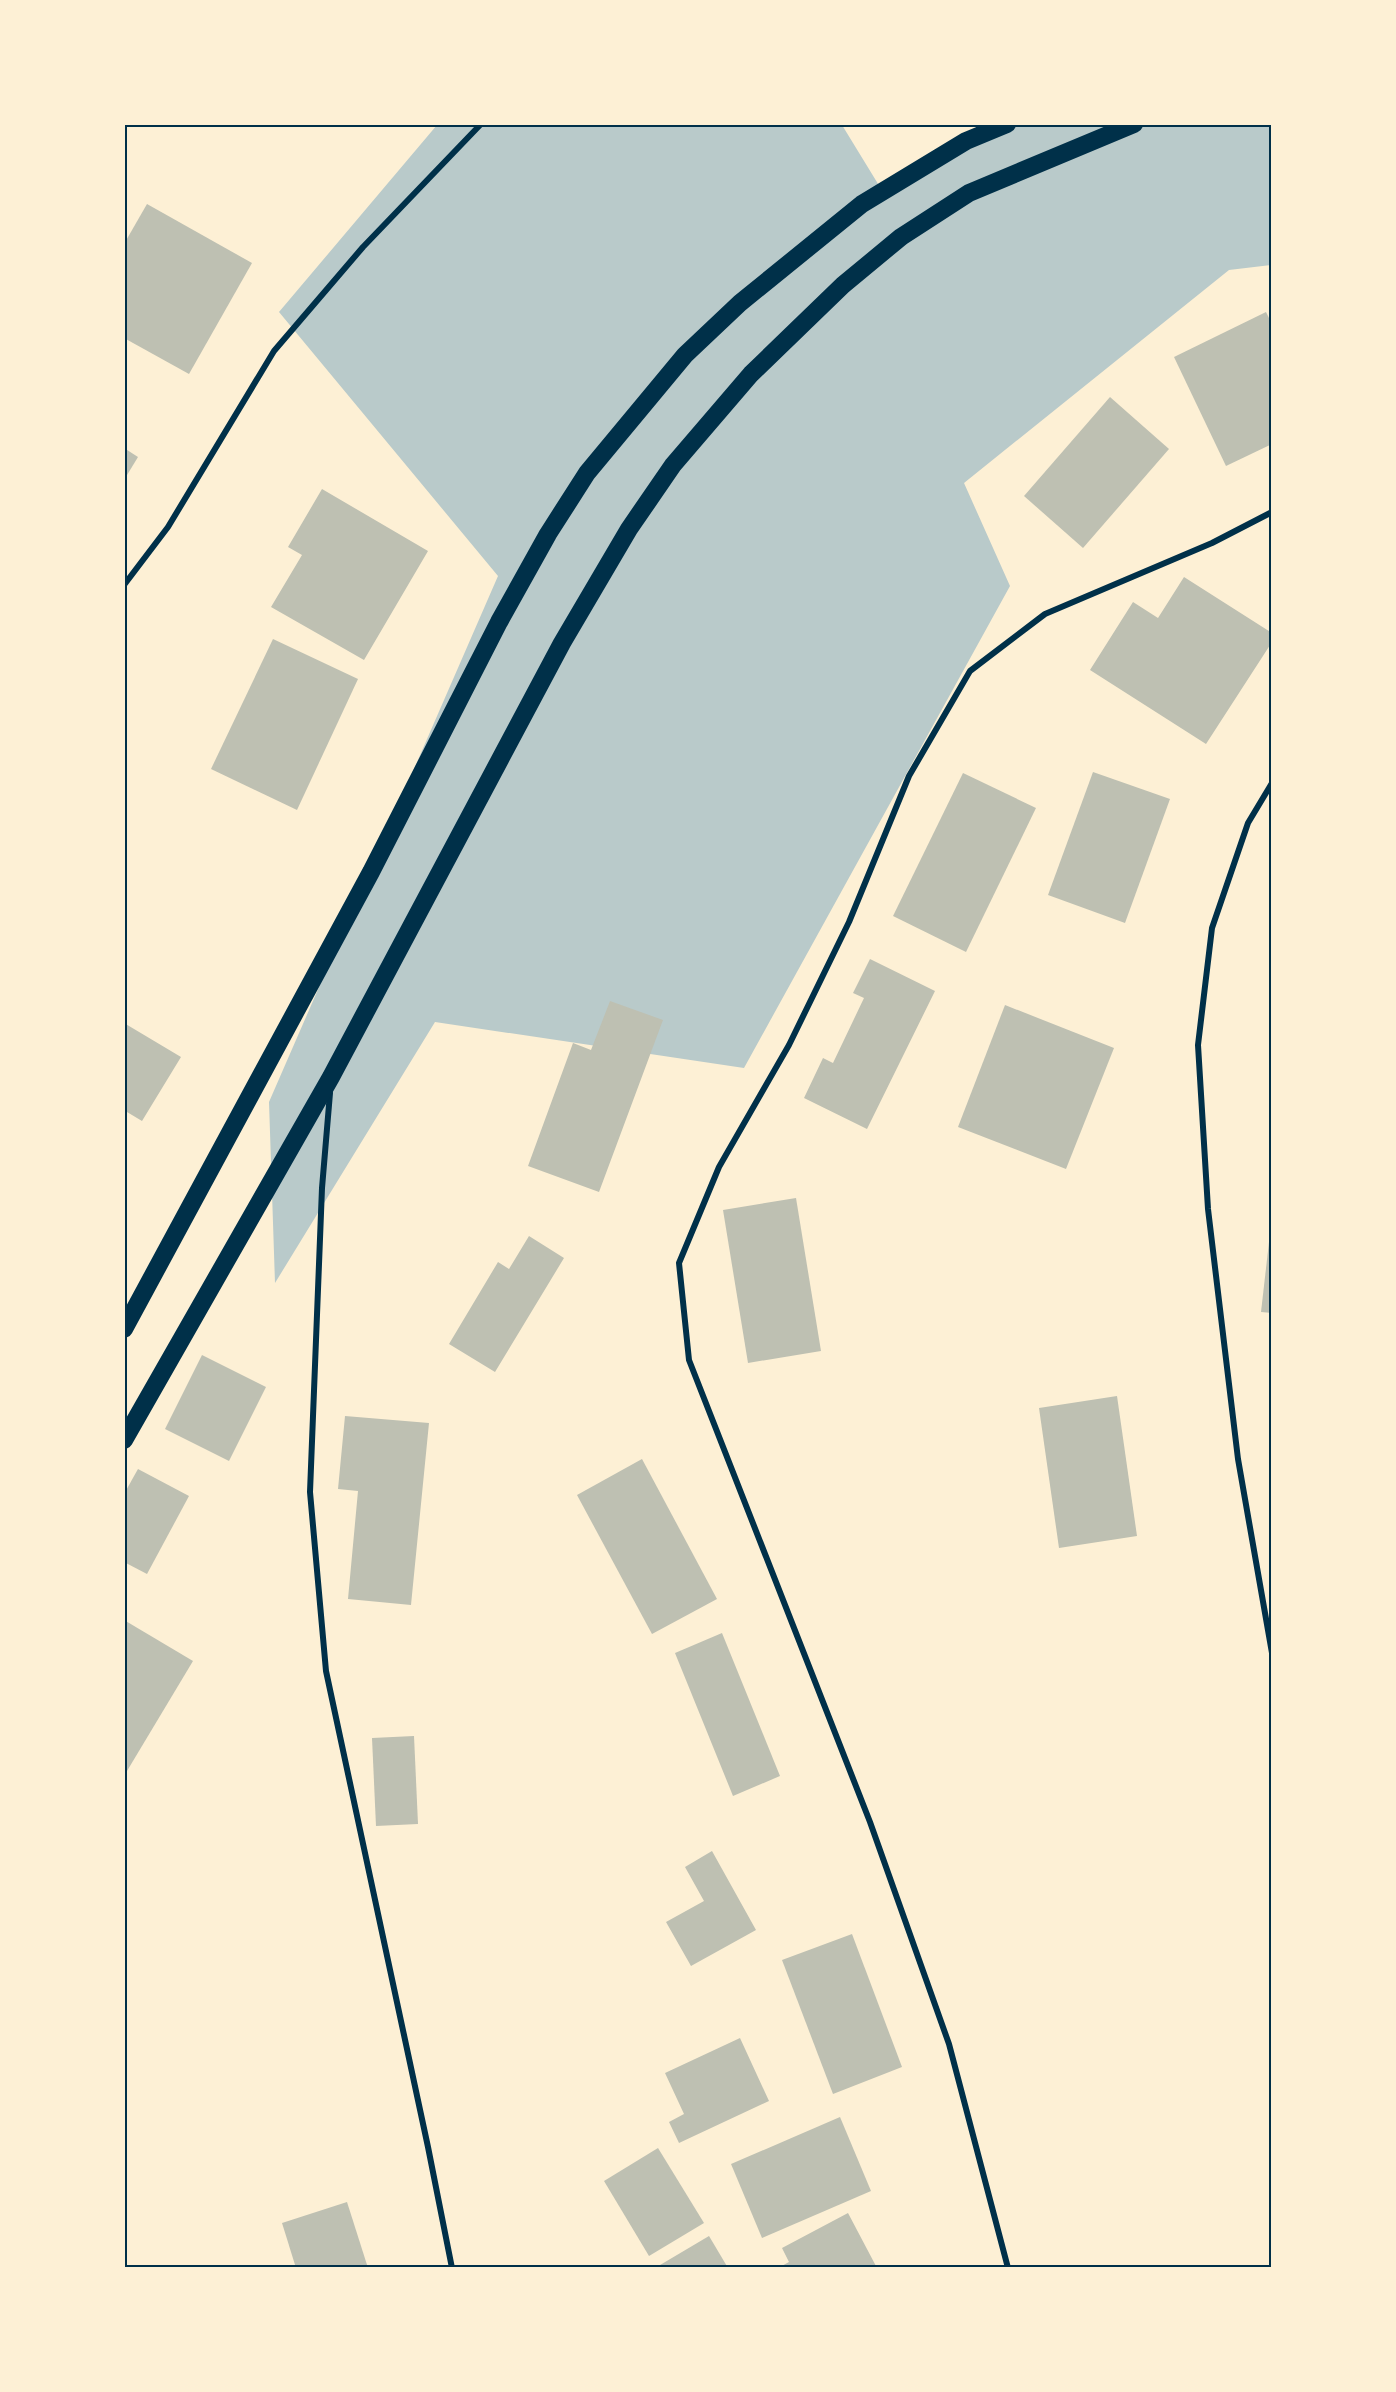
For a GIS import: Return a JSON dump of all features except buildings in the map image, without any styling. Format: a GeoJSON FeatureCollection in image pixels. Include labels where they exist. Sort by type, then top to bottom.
{"type":"FeatureCollection","features":[{"type":"Feature","properties":{"kind":"highway"},"geometry":{"type":"LineString","coordinates":[[124,1329],[371,872],[499,622],[548,534],[587,473],[685,355],[740,303],[862,204],[966,141],[1007,124]]}},
{"type":"Feature","properties":{"kind":"highway"},"geometry":{"type":"LineString","coordinates":[[124,1440],[331,1077],[562,643],[629,529],[673,465],[751,374],[843,285],[901,237],[969,193],[1134,124]]}},
{"type":"Feature","properties":{"kind":"street"},"geometry":{"type":"LineString","coordinates":[[124,585],[168,527],[274,351],[363,247],[481,124]]}},
{"type":"Feature","properties":{"kind":"street"},"geometry":{"type":"LineString","coordinates":[[1008,2268],[945,2033],[870,1822],[689,1360],[679,1263],[719,1167],[789,1045],[849,922],[909,776],[970,671],[1045,614],[1212,543],[1272,512]]}},
{"type":"Feature","properties":{"kind":"street"},"geometry":{"type":"LineString","coordinates":[[1272,783],[1248,823],[1212,928],[1197,1045],[1208,1209],[1238,1459],[1272,1653]]}},
{"type":"Feature","properties":{"kind":"street"},"geometry":{"type":"LineString","coordinates":[[331,1077],[322,1188],[310,1492],[326,1671],[452,2268]]}},
{"type":"Feature","properties":{"kind":"shaded area"},"geometry":{"type":"Polygon","coordinates":[[[437,125],[842,125],[883,192],[996,125],[1271,125],[1271,265],[1229,270],[964,483],[1010,586],[744,1068],[435,1022],[275,1283],[269,1102],[498,576],[279,312],[437,125]]]}}]}
